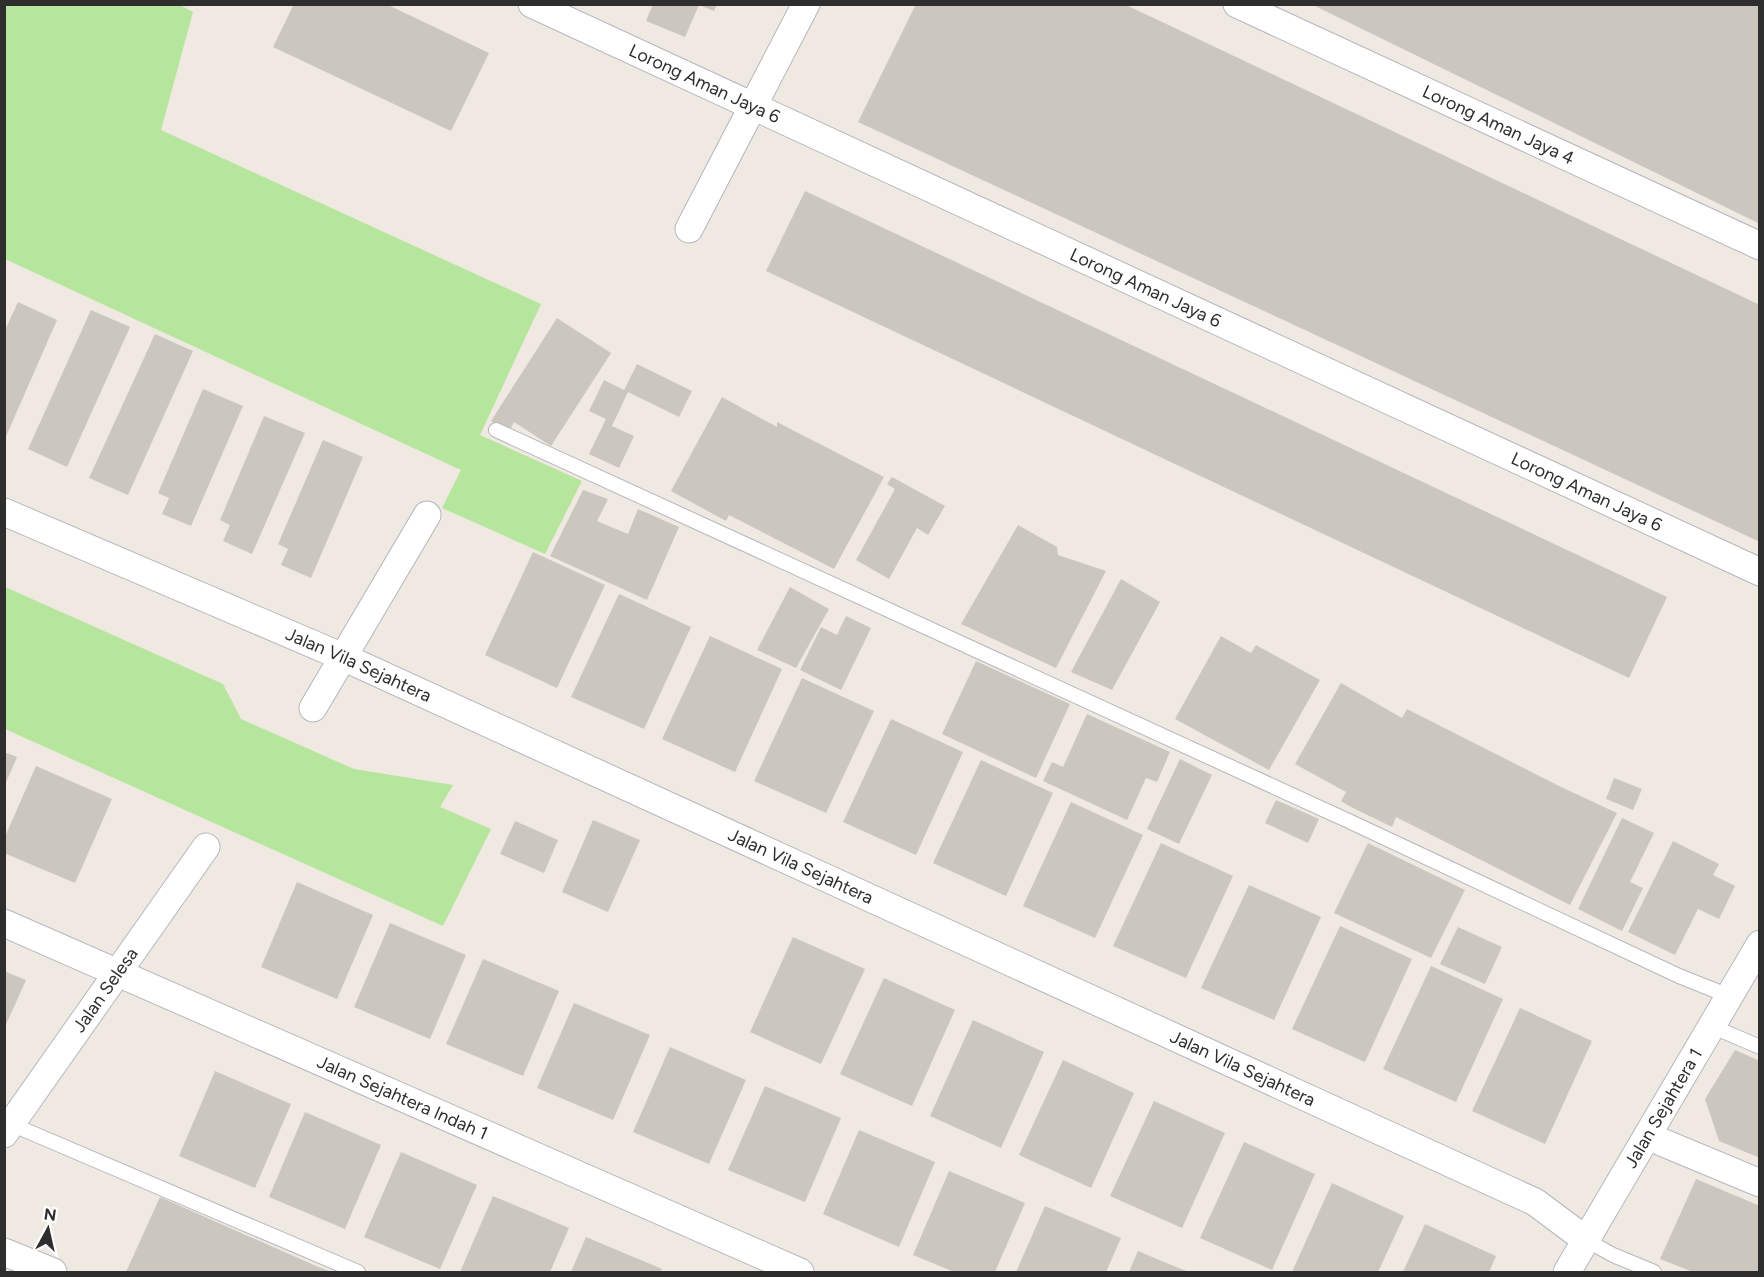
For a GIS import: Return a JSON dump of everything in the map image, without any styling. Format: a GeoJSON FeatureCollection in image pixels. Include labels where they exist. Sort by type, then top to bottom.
{"type":"FeatureCollection","features":[{"type":"Feature","properties":{"kind":"street","name":"Lorong Aman Jaya 6"},"geometry":{"type":"LineString","coordinates":[[532,4],[1760,572]]}},
{"type":"Feature","properties":{"kind":"street"},"geometry":{"type":"LineString","coordinates":[[689,229],[806,4]]}},
{"type":"Feature","properties":{"kind":"street","name":"Lorong Aman Jaya 4"},"geometry":{"type":"LineString","coordinates":[[1237,4],[1760,246]]}},
{"type":"Feature","properties":{"kind":"street","name":"Jalan Vila Sejahtera"},"geometry":{"type":"LineString","coordinates":[[4,512],[343,657],[1535,1202],[1586,1240]]}},
{"type":"Feature","properties":{"kind":"street"},"geometry":{"type":"LineString","coordinates":[[313,708],[427,515]]}},
{"type":"Feature","properties":{"kind":"street","name":"Jalan Selesa"},"geometry":{"type":"LineString","coordinates":[[7,1127],[206,847]]}},
{"type":"Feature","properties":{"kind":"street","name":"Jalan Sejahtera Indah 1"},"geometry":{"type":"LineString","coordinates":[[4,923],[800,1272]]}},
{"type":"Feature","properties":{"kind":"street","name":"Jalan Sejahtera 1"},"geometry":{"type":"LineString","coordinates":[[1567,1272],[1760,944]]}},
{"type":"Feature","properties":{"kind":"street"},"geometry":{"type":"LineString","coordinates":[[1647,1136],[1760,1183]]}},
{"type":"Feature","properties":{"kind":"street"},"geometry":{"type":"LineString","coordinates":[[4,1252],[52,1272]]}},
{"type":"Feature","properties":{"kind":"lane"},"geometry":{"type":"LineString","coordinates":[[496,430],[1353,823],[1679,976],[1729,996]]}},
{"type":"Feature","properties":{"kind":"lane"},"geometry":{"type":"LineString","coordinates":[[1711,1026],[1760,1047]]}},
{"type":"Feature","properties":{"kind":"lane"},"geometry":{"type":"LineString","coordinates":[[7,1127],[358,1272]]}},
{"type":"Feature","properties":{"kind":"lane"},"geometry":{"type":"LineString","coordinates":[[1586,1240],[1613,1255],[1654,1272]]}},
{"type":"Feature","properties":{"kind":"green space"},"geometry":{"type":"Polygon","coordinates":[[[5,4],[180,5],[193,12],[161,130],[541,304],[480,435],[582,481],[545,554],[442,508],[461,470],[5,259],[5,4]]]}},
{"type":"Feature","properties":{"kind":"green space"},"geometry":{"type":"Polygon","coordinates":[[[5,587],[223,684],[241,719],[354,769],[453,785],[440,807],[491,829],[443,926],[5,729],[5,587]]]}},
{"type":"Feature","properties":{"kind":"building"},"geometry":{"type":"Polygon","coordinates":[[[294,4],[386,4],[489,53],[451,131],[273,47],[294,4]]]}},
{"type":"Feature","properties":{"kind":"building"},"geometry":{"type":"Polygon","coordinates":[[[653,4],[717,4],[714,11],[699,5],[685,37],[646,21],[653,4]]]}},
{"type":"Feature","properties":{"kind":"building"},"geometry":{"type":"Polygon","coordinates":[[[916,4],[1124,4],[1760,305],[1760,542],[858,122],[916,4]]]}},
{"type":"Feature","properties":{"kind":"building"},"geometry":{"type":"Polygon","coordinates":[[[1311,4],[1760,4],[1760,224],[1311,4]]]}},
{"type":"Feature","properties":{"kind":"building"},"geometry":{"type":"Polygon","coordinates":[[[805,191],[1667,597],[1629,678],[766,271],[805,191]]]}},
{"type":"Feature","properties":{"kind":"building"},"geometry":{"type":"Polygon","coordinates":[[[18,302],[57,320],[4,441],[4,332],[18,302]]]}},
{"type":"Feature","properties":{"kind":"building"},"geometry":{"type":"Polygon","coordinates":[[[91,310],[130,327],[67,467],[28,449],[91,310]]]}},
{"type":"Feature","properties":{"kind":"building"},"geometry":{"type":"Polygon","coordinates":[[[557,318],[611,353],[551,446],[514,422],[509,432],[491,421],[557,318]]]}},
{"type":"Feature","properties":{"kind":"building"},"geometry":{"type":"Polygon","coordinates":[[[155,334],[193,351],[128,495],[89,478],[155,334]]]}},
{"type":"Feature","properties":{"kind":"building"},"geometry":{"type":"Polygon","coordinates":[[[637,364],[692,391],[679,417],[628,392],[612,426],[634,436],[619,468],[589,454],[606,419],[589,411],[604,380],[624,390],[637,364]]]}},
{"type":"Feature","properties":{"kind":"building"},"geometry":{"type":"Polygon","coordinates":[[[203,389],[243,406],[191,526],[162,514],[169,498],[158,493],[203,389]]]}},
{"type":"Feature","properties":{"kind":"building"},"geometry":{"type":"Polygon","coordinates":[[[722,397],[777,427],[777,422],[884,477],[834,569],[729,515],[726,521],[671,491],[722,397]]]}},
{"type":"Feature","properties":{"kind":"building"},"geometry":{"type":"Polygon","coordinates":[[[264,416],[305,433],[252,554],[223,541],[230,525],[220,520],[264,416]]]}},
{"type":"Feature","properties":{"kind":"building"},"geometry":{"type":"Polygon","coordinates":[[[323,440],[363,457],[311,578],[281,565],[288,549],[278,544],[323,440]]]}},
{"type":"Feature","properties":{"kind":"building"},"geometry":{"type":"Polygon","coordinates":[[[892,477],[945,506],[928,535],[917,528],[889,579],[856,560],[895,489],[887,484],[892,477]]]}},
{"type":"Feature","properties":{"kind":"building"},"geometry":{"type":"Polygon","coordinates":[[[583,490],[608,499],[597,521],[628,534],[638,509],[679,527],[647,600],[550,556],[583,490]]]}},
{"type":"Feature","properties":{"kind":"building"},"geometry":{"type":"Polygon","coordinates":[[[1018,525],[1057,547],[1058,555],[1106,571],[1056,668],[961,624],[1018,525]]]}},
{"type":"Feature","properties":{"kind":"building"},"geometry":{"type":"Polygon","coordinates":[[[533,552],[605,585],[557,688],[485,655],[533,552]]]}},
{"type":"Feature","properties":{"kind":"building"},"geometry":{"type":"Polygon","coordinates":[[[1121,579],[1160,602],[1112,690],[1071,672],[1121,579]]]}},
{"type":"Feature","properties":{"kind":"building"},"geometry":{"type":"Polygon","coordinates":[[[790,587],[829,609],[796,668],[757,650],[790,587]]]}},
{"type":"Feature","properties":{"kind":"building"},"geometry":{"type":"Polygon","coordinates":[[[619,594],[691,627],[644,729],[571,697],[619,594]]]}},
{"type":"Feature","properties":{"kind":"building"},"geometry":{"type":"Polygon","coordinates":[[[846,616],[871,628],[841,690],[800,670],[821,627],[837,635],[846,616]]]}},
{"type":"Feature","properties":{"kind":"building"},"geometry":{"type":"Polygon","coordinates":[[[710,636],[782,669],[735,772],[662,739],[710,636]]]}},
{"type":"Feature","properties":{"kind":"building"},"geometry":{"type":"Polygon","coordinates":[[[1221,636],[1251,653],[1256,645],[1320,680],[1269,770],[1175,719],[1221,636]]]}},
{"type":"Feature","properties":{"kind":"building"},"geometry":{"type":"Polygon","coordinates":[[[976,661],[1070,704],[1036,778],[942,734],[976,661]]]}},
{"type":"Feature","properties":{"kind":"building"},"geometry":{"type":"Polygon","coordinates":[[[802,678],[874,711],[826,813],[754,781],[802,678]]]}},
{"type":"Feature","properties":{"kind":"building"},"geometry":{"type":"Polygon","coordinates":[[[1341,683],[1402,718],[1407,709],[1617,813],[1570,905],[1396,817],[1392,827],[1351,807],[1341,801],[1346,792],[1295,764],[1341,683]]]}},
{"type":"Feature","properties":{"kind":"building"},"geometry":{"type":"Polygon","coordinates":[[[1087,714],[1170,752],[1157,782],[1146,778],[1127,820],[1043,781],[1052,762],[1063,767],[1087,714]]]}},
{"type":"Feature","properties":{"kind":"building"},"geometry":{"type":"Polygon","coordinates":[[[891,719],[963,752],[916,855],[843,822],[891,719]]]}},
{"type":"Feature","properties":{"kind":"building"},"geometry":{"type":"Polygon","coordinates":[[[4,752],[17,757],[4,787],[4,752]]]}},
{"type":"Feature","properties":{"kind":"building"},"geometry":{"type":"Polygon","coordinates":[[[1180,759],[1212,775],[1179,844],[1147,829],[1180,759]]]}},
{"type":"Feature","properties":{"kind":"building"},"geometry":{"type":"Polygon","coordinates":[[[981,760],[1053,793],[1006,896],[933,863],[981,760]]]}},
{"type":"Feature","properties":{"kind":"building"},"geometry":{"type":"Polygon","coordinates":[[[36,766],[112,799],[75,883],[4,853],[4,839],[36,766]]]}},
{"type":"Feature","properties":{"kind":"building"},"geometry":{"type":"Polygon","coordinates":[[[1614,778],[1642,789],[1633,810],[1606,799],[1614,778]]]}},
{"type":"Feature","properties":{"kind":"building"},"geometry":{"type":"Polygon","coordinates":[[[1276,800],[1319,819],[1308,843],[1265,823],[1276,800]]]}},
{"type":"Feature","properties":{"kind":"building"},"geometry":{"type":"Polygon","coordinates":[[[1071,802],[1143,835],[1095,938],[1023,906],[1071,802]]]}},
{"type":"Feature","properties":{"kind":"building"},"geometry":{"type":"Polygon","coordinates":[[[1622,818],[1654,833],[1630,882],[1643,888],[1622,931],[1578,909],[1622,818]]]}},
{"type":"Feature","properties":{"kind":"building"},"geometry":{"type":"Polygon","coordinates":[[[593,820],[640,840],[608,912],[562,892],[593,820]]]}},
{"type":"Feature","properties":{"kind":"building"},"geometry":{"type":"Polygon","coordinates":[[[515,821],[558,840],[544,873],[500,854],[515,821]]]}},
{"type":"Feature","properties":{"kind":"building"},"geometry":{"type":"Polygon","coordinates":[[[1673,841],[1719,864],[1713,875],[1735,886],[1719,919],[1698,909],[1675,955],[1628,932],[1673,841]]]}},
{"type":"Feature","properties":{"kind":"building"},"geometry":{"type":"Polygon","coordinates":[[[1161,843],[1233,876],[1186,978],[1113,946],[1161,843]]]}},
{"type":"Feature","properties":{"kind":"building"},"geometry":{"type":"Polygon","coordinates":[[[1368,843],[1465,890],[1431,958],[1334,913],[1368,843]]]}},
{"type":"Feature","properties":{"kind":"building"},"geometry":{"type":"Polygon","coordinates":[[[297,882],[373,915],[337,999],[261,967],[297,882]]]}},
{"type":"Feature","properties":{"kind":"building"},"geometry":{"type":"Polygon","coordinates":[[[1249,885],[1321,917],[1274,1020],[1201,988],[1249,885]]]}},
{"type":"Feature","properties":{"kind":"building"},"geometry":{"type":"Polygon","coordinates":[[[390,923],[466,955],[430,1039],[354,1007],[390,923]]]}},
{"type":"Feature","properties":{"kind":"building"},"geometry":{"type":"Polygon","coordinates":[[[1340,926],[1412,959],[1365,1062],[1292,1029],[1340,926]]]}},
{"type":"Feature","properties":{"kind":"building"},"geometry":{"type":"Polygon","coordinates":[[[1458,927],[1502,947],[1485,984],[1440,964],[1458,927]]]}},
{"type":"Feature","properties":{"kind":"building"},"geometry":{"type":"Polygon","coordinates":[[[793,937],[865,969],[821,1064],[750,1032],[793,937]]]}},
{"type":"Feature","properties":{"kind":"building"},"geometry":{"type":"Polygon","coordinates":[[[483,959],[559,991],[523,1076],[446,1044],[483,959]]]}},
{"type":"Feature","properties":{"kind":"building"},"geometry":{"type":"Polygon","coordinates":[[[1431,966],[1503,999],[1456,1102],[1383,1069],[1431,966]]]}},
{"type":"Feature","properties":{"kind":"building"},"geometry":{"type":"Polygon","coordinates":[[[4,971],[26,980],[4,1029],[4,971]]]}},
{"type":"Feature","properties":{"kind":"building"},"geometry":{"type":"Polygon","coordinates":[[[884,978],[955,1010],[912,1106],[840,1074],[884,978]]]}},
{"type":"Feature","properties":{"kind":"building"},"geometry":{"type":"Polygon","coordinates":[[[574,1003],[650,1035],[613,1120],[537,1088],[574,1003]]]}},
{"type":"Feature","properties":{"kind":"building"},"geometry":{"type":"Polygon","coordinates":[[[1520,1008],[1592,1041],[1545,1144],[1472,1111],[1520,1008]]]}},
{"type":"Feature","properties":{"kind":"building"},"geometry":{"type":"Polygon","coordinates":[[[973,1020],[1044,1052],[1001,1148],[930,1116],[973,1020]]]}},
{"type":"Feature","properties":{"kind":"building"},"geometry":{"type":"Polygon","coordinates":[[[670,1047],[746,1080],[709,1164],[633,1132],[670,1047]]]}},
{"type":"Feature","properties":{"kind":"building"},"geometry":{"type":"Polygon","coordinates":[[[1735,1050],[1760,1061],[1760,1158],[1719,1141],[1705,1099],[1735,1050]]]}},
{"type":"Feature","properties":{"kind":"building"},"geometry":{"type":"Polygon","coordinates":[[[1063,1060],[1134,1093],[1091,1188],[1019,1155],[1063,1060]]]}},
{"type":"Feature","properties":{"kind":"building"},"geometry":{"type":"Polygon","coordinates":[[[215,1071],[291,1104],[255,1188],[179,1156],[215,1071]]]}},
{"type":"Feature","properties":{"kind":"building"},"geometry":{"type":"Polygon","coordinates":[[[765,1086],[841,1118],[805,1202],[728,1170],[765,1086]]]}},
{"type":"Feature","properties":{"kind":"building"},"geometry":{"type":"Polygon","coordinates":[[[1154,1101],[1225,1133],[1182,1228],[1110,1196],[1154,1101]]]}},
{"type":"Feature","properties":{"kind":"building"},"geometry":{"type":"Polygon","coordinates":[[[305,1112],[381,1145],[345,1229],[269,1197],[305,1112]]]}},
{"type":"Feature","properties":{"kind":"building"},"geometry":{"type":"Polygon","coordinates":[[[859,1130],[935,1162],[899,1247],[823,1214],[859,1130]]]}},
{"type":"Feature","properties":{"kind":"building"},"geometry":{"type":"Polygon","coordinates":[[[1244,1142],[1315,1174],[1272,1270],[1200,1238],[1244,1142]]]}},
{"type":"Feature","properties":{"kind":"building"},"geometry":{"type":"Polygon","coordinates":[[[401,1152],[477,1185],[440,1269],[364,1237],[401,1152]]]}},
{"type":"Feature","properties":{"kind":"building"},"geometry":{"type":"Polygon","coordinates":[[[949,1171],[1025,1203],[995,1272],[954,1272],[913,1255],[949,1171]]]}},
{"type":"Feature","properties":{"kind":"building"},"geometry":{"type":"Polygon","coordinates":[[[1696,1179],[1760,1206],[1760,1272],[1693,1272],[1660,1259],[1696,1179]]]}},
{"type":"Feature","properties":{"kind":"building"},"geometry":{"type":"Polygon","coordinates":[[[1332,1183],[1404,1216],[1378,1272],[1292,1272],[1332,1183]]]}},
{"type":"Feature","properties":{"kind":"building"},"geometry":{"type":"Polygon","coordinates":[[[493,1196],[569,1228],[550,1272],[460,1272],[493,1196]]]}},
{"type":"Feature","properties":{"kind":"building"},"geometry":{"type":"Polygon","coordinates":[[[160,1197],[314,1265],[331,1272],[126,1272],[160,1197]]]}},
{"type":"Feature","properties":{"kind":"building"},"geometry":{"type":"Polygon","coordinates":[[[1045,1206],[1121,1238],[1106,1272],[1016,1272],[1045,1206]]]}},
{"type":"Feature","properties":{"kind":"building"},"geometry":{"type":"Polygon","coordinates":[[[1425,1224],[1496,1256],[1489,1272],[1403,1272],[1425,1224]]]}},
{"type":"Feature","properties":{"kind":"building"},"geometry":{"type":"Polygon","coordinates":[[[586,1237],[662,1269],[660,1272],[571,1272],[586,1237]]]}},
{"type":"Feature","properties":{"kind":"building"},"geometry":{"type":"Polygon","coordinates":[[[1138,1251],[1176,1267],[1189,1272],[1129,1272],[1138,1251]]]}}]}
